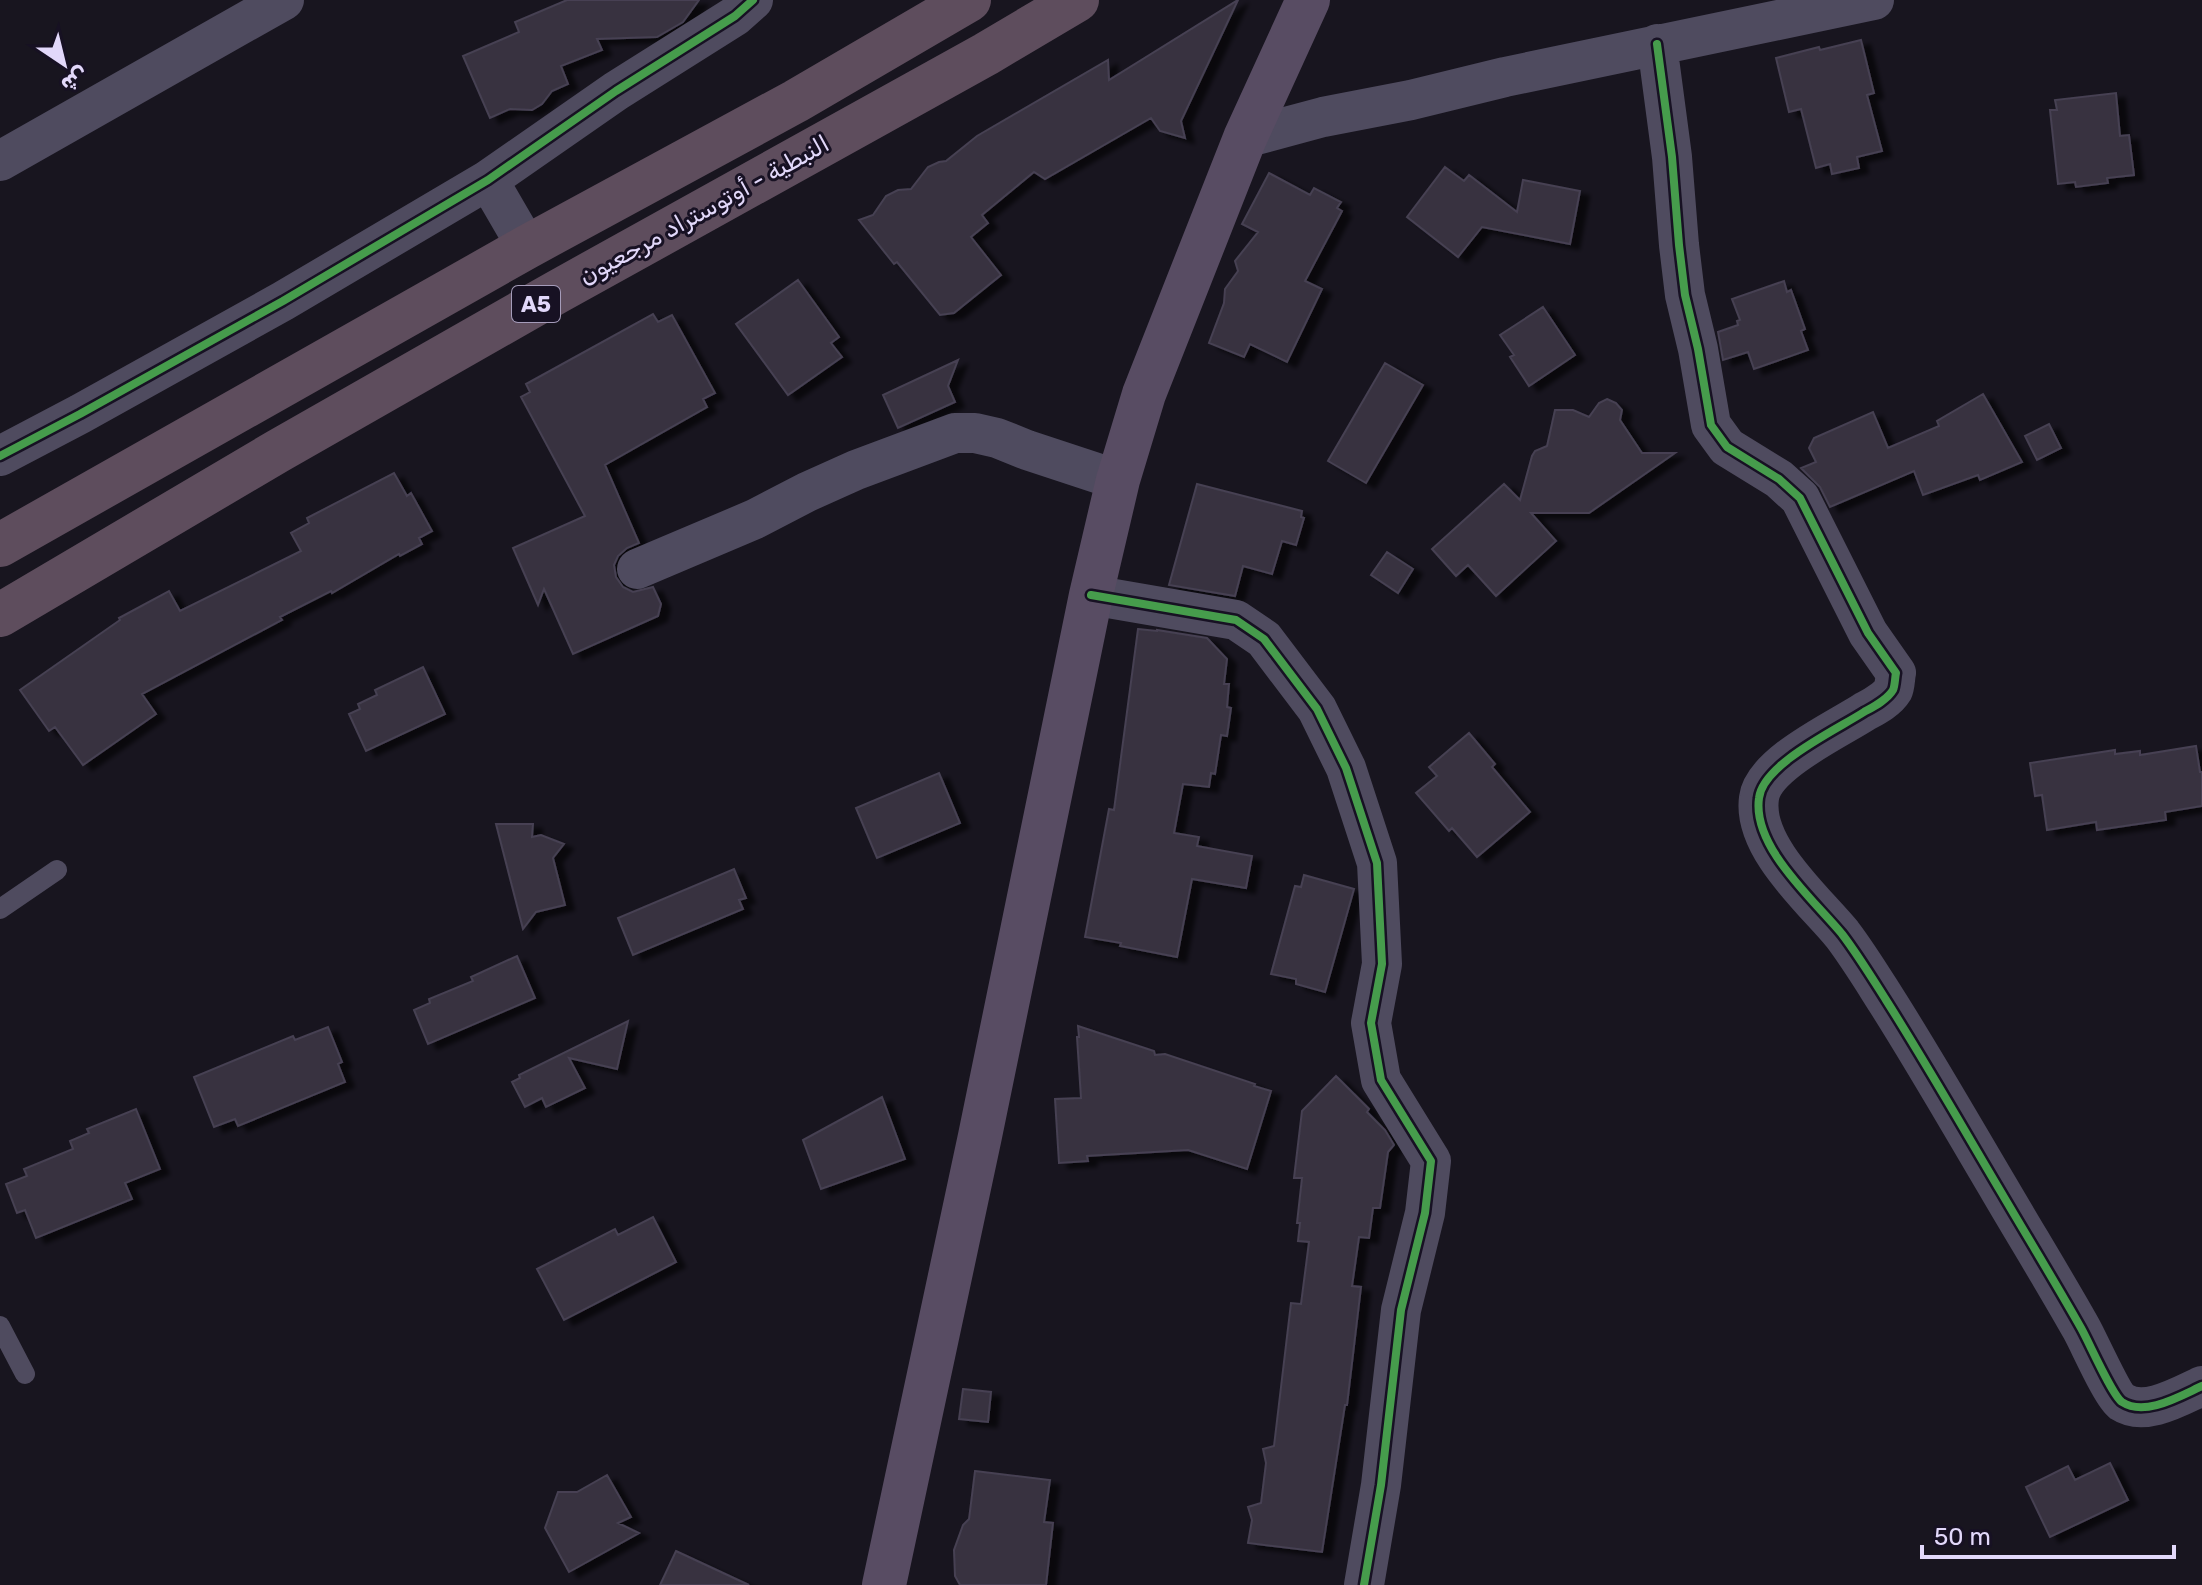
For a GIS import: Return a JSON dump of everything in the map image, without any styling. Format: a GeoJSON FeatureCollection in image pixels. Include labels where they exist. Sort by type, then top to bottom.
{"type":"FeatureCollection","features":[{"type":"Feature","properties":{"kind":"highway","name":"A5"},"geometry":{"type":"LineString","coordinates":[[0,545],[527,247],[796,101],[969,0]]}},
{"type":"Feature","properties":{"kind":"highway","name":"النبطية - أوتوستراد مرجعيون"},"geometry":{"type":"LineString","coordinates":[[0,615],[557,292],[986,54],[1077,0]]}},
{"type":"Feature","properties":{"kind":"main road"},"geometry":{"type":"LineString","coordinates":[[884,1585],[1091,595],[1118,480],[1144,394],[1245,138],[1308,0]]}},
{"type":"Feature","properties":{"kind":"street"},"geometry":{"type":"LineString","coordinates":[[0,161],[284,0]]}},
{"type":"Feature","properties":{"kind":"street"},"geometry":{"type":"LineString","coordinates":[[0,456],[283,301],[488,180],[616,91],[735,16],[753,0]]}},
{"type":"Feature","properties":{"kind":"street"},"geometry":{"type":"LineString","coordinates":[[1245,138],[1323,117],[1505,77],[1874,0]]}},
{"type":"Feature","properties":{"kind":"street"},"geometry":{"type":"LineString","coordinates":[[1657,44],[1685,295],[1711,425],[1727,447],[1779,479],[1800,498],[1868,633],[1896,673],[1893,690],[1879,703],[1797,752],[1765,781],[1759,798],[1767,838],[1781,865],[1845,938],[1885,998],[2047,1267],[2116,1395],[2122,1402],[2144,1408],[2202,1386]]}},
{"type":"Feature","properties":{"kind":"street"},"geometry":{"type":"LineString","coordinates":[[488,180],[527,247]]}},
{"type":"Feature","properties":{"kind":"street"},"geometry":{"type":"LineString","coordinates":[[637,569],[755,519],[856,470],[955,433],[997,438],[1118,480]]}},
{"type":"Feature","properties":{"kind":"street"},"geometry":{"type":"LineString","coordinates":[[1091,595],[1236,620],[1264,639],[1323,720],[1346,768],[1377,863],[1382,964],[1371,1023],[1381,1080],[1431,1161],[1425,1213],[1401,1310],[1381,1485],[1364,1585]]}},
{"type":"Feature","properties":{"kind":"lane"},"geometry":{"type":"LineString","coordinates":[[0,909],[57,870]]}},
{"type":"Feature","properties":{"kind":"lane"},"geometry":{"type":"LineString","coordinates":[[0,1326],[25,1374]]}},
{"type":"Feature","properties":{"kind":"building"},"geometry":{"type":"Polygon","coordinates":[[[567,0],[699,0],[683,22],[657,37],[597,39],[602,50],[561,66],[568,84],[552,91],[542,104],[532,110],[510,109],[490,118],[463,56],[519,32],[515,22],[567,0]]]}},
{"type":"Feature","properties":{"kind":"building"},"geometry":{"type":"Polygon","coordinates":[[[1238,0],[1181,121],[1185,138],[1160,131],[1151,118],[1045,179],[1034,172],[982,215],[988,223],[971,237],[1001,275],[954,313],[940,315],[859,220],[873,215],[886,196],[898,190],[911,189],[928,167],[946,161],[977,136],[1108,60],[1109,80],[1238,0]]]}},
{"type":"Feature","properties":{"kind":"building"},"geometry":{"type":"Polygon","coordinates":[[[1861,40],[1874,93],[1867,95],[1882,151],[1857,157],[1859,168],[1832,174],[1830,164],[1816,168],[1801,109],[1789,112],[1776,58],[1861,40]]]}},
{"type":"Feature","properties":{"kind":"building"},"geometry":{"type":"Polygon","coordinates":[[[2116,93],[2120,136],[2129,135],[2134,175],[2107,178],[2108,183],[2076,187],[2075,182],[2058,184],[2050,110],[2057,110],[2055,100],[2116,93]]]}},
{"type":"Feature","properties":{"kind":"building"},"geometry":{"type":"Polygon","coordinates":[[[1445,167],[1464,181],[1469,175],[1517,212],[1523,180],[1580,191],[1570,244],[1482,227],[1458,257],[1407,217],[1445,167]]]}},
{"type":"Feature","properties":{"kind":"building"},"geometry":{"type":"Polygon","coordinates":[[[1269,173],[1310,195],[1314,188],[1341,202],[1337,208],[1342,211],[1305,281],[1322,289],[1287,362],[1250,344],[1244,357],[1209,343],[1224,303],[1225,289],[1238,271],[1235,261],[1258,232],[1242,224],[1269,173]]]}},
{"type":"Feature","properties":{"kind":"building"},"geometry":{"type":"Polygon","coordinates":[[[798,280],[839,337],[831,343],[842,357],[788,395],[736,324],[798,280]]]}},
{"type":"Feature","properties":{"kind":"building"},"geometry":{"type":"Polygon","coordinates":[[[1784,281],[1787,292],[1791,290],[1805,329],[1801,331],[1808,350],[1754,369],[1748,352],[1723,360],[1718,332],[1738,325],[1737,321],[1740,320],[1732,299],[1784,281]]]}},
{"type":"Feature","properties":{"kind":"building"},"geometry":{"type":"Polygon","coordinates":[[[1543,307],[1575,355],[1529,386],[1500,335],[1543,307]]]}},
{"type":"Feature","properties":{"kind":"building"},"geometry":{"type":"Polygon","coordinates":[[[653,314],[658,322],[672,315],[715,393],[703,399],[707,407],[605,465],[639,543],[618,556],[614,565],[616,577],[623,587],[633,592],[653,587],[661,604],[658,616],[573,654],[544,589],[538,605],[513,548],[585,516],[521,397],[530,392],[526,384],[653,314]]]}},
{"type":"Feature","properties":{"kind":"building"},"geometry":{"type":"Polygon","coordinates":[[[958,360],[948,386],[955,402],[898,428],[883,395],[958,360]]]}},
{"type":"Feature","properties":{"kind":"building"},"geometry":{"type":"Polygon","coordinates":[[[1385,363],[1423,385],[1366,483],[1328,461],[1385,363]]]}},
{"type":"Feature","properties":{"kind":"building"},"geometry":{"type":"Polygon","coordinates":[[[1983,394],[2022,462],[1980,480],[1978,475],[1923,495],[1914,471],[1830,507],[1820,487],[1801,468],[1816,462],[1809,448],[1814,438],[1873,412],[1888,448],[1939,426],[1937,421],[1983,394]]]}},
{"type":"Feature","properties":{"kind":"building"},"geometry":{"type":"Polygon","coordinates":[[[1607,399],[1622,410],[1620,420],[1642,453],[1675,453],[1589,513],[1531,513],[1556,541],[1496,596],[1468,565],[1456,576],[1432,549],[1504,484],[1520,500],[1532,456],[1535,451],[1547,446],[1555,410],[1573,410],[1589,417],[1599,403],[1607,399]]]}},
{"type":"Feature","properties":{"kind":"building"},"geometry":{"type":"Polygon","coordinates":[[[2049,424],[2061,448],[2037,460],[2025,436],[2049,424]]]}},
{"type":"Feature","properties":{"kind":"building"},"geometry":{"type":"Polygon","coordinates":[[[394,473],[407,496],[411,493],[432,531],[419,538],[422,544],[332,593],[280,617],[282,620],[142,694],[156,714],[83,765],[55,727],[49,731],[20,690],[119,618],[169,591],[180,611],[301,551],[291,533],[309,523],[307,518],[394,473]]]}},
{"type":"Feature","properties":{"kind":"building"},"geometry":{"type":"Polygon","coordinates":[[[1197,484],[1302,511],[1301,517],[1304,518],[1296,545],[1282,541],[1272,574],[1243,566],[1235,596],[1169,585],[1197,484]]]}},
{"type":"Feature","properties":{"kind":"building"},"geometry":{"type":"Polygon","coordinates":[[[1387,552],[1413,569],[1398,593],[1371,575],[1387,552]]]}},
{"type":"Feature","properties":{"kind":"building"},"geometry":{"type":"Polygon","coordinates":[[[1138,629],[1207,638],[1227,659],[1224,684],[1229,684],[1227,707],[1231,708],[1227,736],[1221,735],[1215,774],[1211,773],[1209,787],[1183,784],[1174,833],[1199,837],[1197,846],[1252,856],[1246,888],[1192,879],[1177,957],[1085,937],[1109,809],[1114,810],[1138,629]]]}},
{"type":"Feature","properties":{"kind":"building"},"geometry":{"type":"Polygon","coordinates":[[[423,667],[445,714],[366,751],[349,714],[360,709],[358,704],[377,695],[375,690],[423,667]]]}},
{"type":"Feature","properties":{"kind":"building"},"geometry":{"type":"Polygon","coordinates":[[[1469,733],[1495,764],[1492,767],[1530,812],[1477,857],[1416,793],[1437,776],[1429,767],[1469,733]]]}},
{"type":"Feature","properties":{"kind":"building"},"geometry":{"type":"Polygon","coordinates":[[[2196,746],[2202,772],[2202,806],[2165,812],[2166,820],[2097,830],[2096,822],[2047,830],[2042,795],[2035,796],[2030,763],[2115,750],[2115,754],[2140,751],[2140,755],[2196,746]]]}},
{"type":"Feature","properties":{"kind":"building"},"geometry":{"type":"Polygon","coordinates":[[[939,773],[960,823],[877,858],[856,808],[939,773]]]}},
{"type":"Feature","properties":{"kind":"building"},"geometry":{"type":"Polygon","coordinates":[[[496,824],[533,824],[532,837],[541,835],[564,844],[553,858],[565,905],[536,912],[523,929],[496,824]]]}},
{"type":"Feature","properties":{"kind":"building"},"geometry":{"type":"Polygon","coordinates":[[[734,869],[746,898],[739,900],[743,909],[633,955],[618,918],[734,869]]]}},
{"type":"Feature","properties":{"kind":"building"},"geometry":{"type":"Polygon","coordinates":[[[1304,875],[1354,889],[1325,992],[1296,984],[1296,979],[1271,974],[1295,886],[1301,887],[1304,875]]]}},
{"type":"Feature","properties":{"kind":"building"},"geometry":{"type":"Polygon","coordinates":[[[517,956],[535,998],[428,1044],[414,1010],[430,1003],[429,999],[473,981],[471,977],[517,956]]]}},
{"type":"Feature","properties":{"kind":"building"},"geometry":{"type":"Polygon","coordinates":[[[628,1021],[617,1069],[569,1058],[585,1088],[546,1107],[542,1098],[525,1107],[512,1082],[520,1078],[519,1075],[628,1021]]]}},
{"type":"Feature","properties":{"kind":"building"},"geometry":{"type":"Polygon","coordinates":[[[1078,1026],[1154,1051],[1155,1055],[1165,1054],[1271,1091],[1247,1169],[1188,1150],[1087,1156],[1088,1161],[1059,1163],[1055,1099],[1081,1098],[1078,1026]]]}},
{"type":"Feature","properties":{"kind":"building"},"geometry":{"type":"Polygon","coordinates":[[[328,1027],[342,1062],[338,1064],[345,1082],[238,1126],[235,1119],[214,1127],[194,1077],[293,1036],[295,1040],[328,1027]]]}},
{"type":"Feature","properties":{"kind":"building"},"geometry":{"type":"Polygon","coordinates":[[[1336,1076],[1369,1109],[1367,1112],[1385,1130],[1394,1145],[1388,1152],[1380,1208],[1373,1208],[1369,1238],[1359,1237],[1352,1286],[1361,1287],[1347,1405],[1322,1552],[1248,1543],[1252,1520],[1248,1507],[1261,1503],[1266,1463],[1263,1449],[1274,1446],[1291,1303],[1301,1304],[1309,1242],[1298,1241],[1302,1178],[1294,1178],[1302,1111],[1336,1076]]]}},
{"type":"Feature","properties":{"kind":"building"},"geometry":{"type":"Polygon","coordinates":[[[882,1097],[905,1159],[821,1189],[803,1140],[882,1097]]]}},
{"type":"Feature","properties":{"kind":"building"},"geometry":{"type":"Polygon","coordinates":[[[136,1109],[160,1169],[125,1183],[132,1199],[36,1238],[25,1210],[17,1213],[6,1184],[27,1176],[24,1169],[73,1149],[70,1141],[89,1133],[87,1129],[136,1109]]]}},
{"type":"Feature","properties":{"kind":"building"},"geometry":{"type":"Polygon","coordinates":[[[653,1217],[676,1262],[564,1320],[537,1269],[615,1229],[618,1235],[653,1217]]]}},
{"type":"Feature","properties":{"kind":"building"},"geometry":{"type":"Polygon","coordinates":[[[963,1389],[991,1392],[988,1422],[959,1419],[963,1389]]]}},
{"type":"Feature","properties":{"kind":"building"},"geometry":{"type":"Polygon","coordinates":[[[2110,1463],[2128,1500],[2050,1537],[2026,1487],[2068,1466],[2075,1480],[2110,1463]]]}},
{"type":"Feature","properties":{"kind":"building"},"geometry":{"type":"Polygon","coordinates":[[[975,1471],[1050,1480],[1044,1522],[1053,1523],[1046,1585],[960,1585],[955,1576],[954,1550],[963,1525],[969,1519],[975,1471]]]}},
{"type":"Feature","properties":{"kind":"building"},"geometry":{"type":"Polygon","coordinates":[[[607,1475],[631,1517],[618,1523],[639,1533],[569,1572],[545,1528],[558,1492],[577,1492],[607,1475]]]}},
{"type":"Feature","properties":{"kind":"building"},"geometry":{"type":"Polygon","coordinates":[[[676,1551],[749,1585],[660,1585],[676,1551]]]}},
{"type":"Feature","properties":{"kind":"cycle path"},"geometry":{"type":"LineString","coordinates":[[0,456],[283,301],[488,180],[616,91],[735,16],[753,0]]}},
{"type":"Feature","properties":{"kind":"cycle path"},"geometry":{"type":"LineString","coordinates":[[1657,44],[1685,295],[1711,425],[1727,447],[1779,479],[1800,498],[1868,633],[1896,673],[1893,690],[1884,700],[1802,749],[1773,773],[1759,798],[1759,817],[1765,835],[1787,872],[1842,934],[1886,1000],[2081,1328],[2118,1397],[2131,1406],[2152,1406],[2202,1386]]}},
{"type":"Feature","properties":{"kind":"cycle path"},"geometry":{"type":"LineString","coordinates":[[1091,595],[1236,620],[1264,639],[1317,709],[1346,768],[1377,863],[1382,964],[1371,1023],[1381,1080],[1431,1161],[1425,1213],[1401,1310],[1381,1485],[1364,1585]]}}]}
